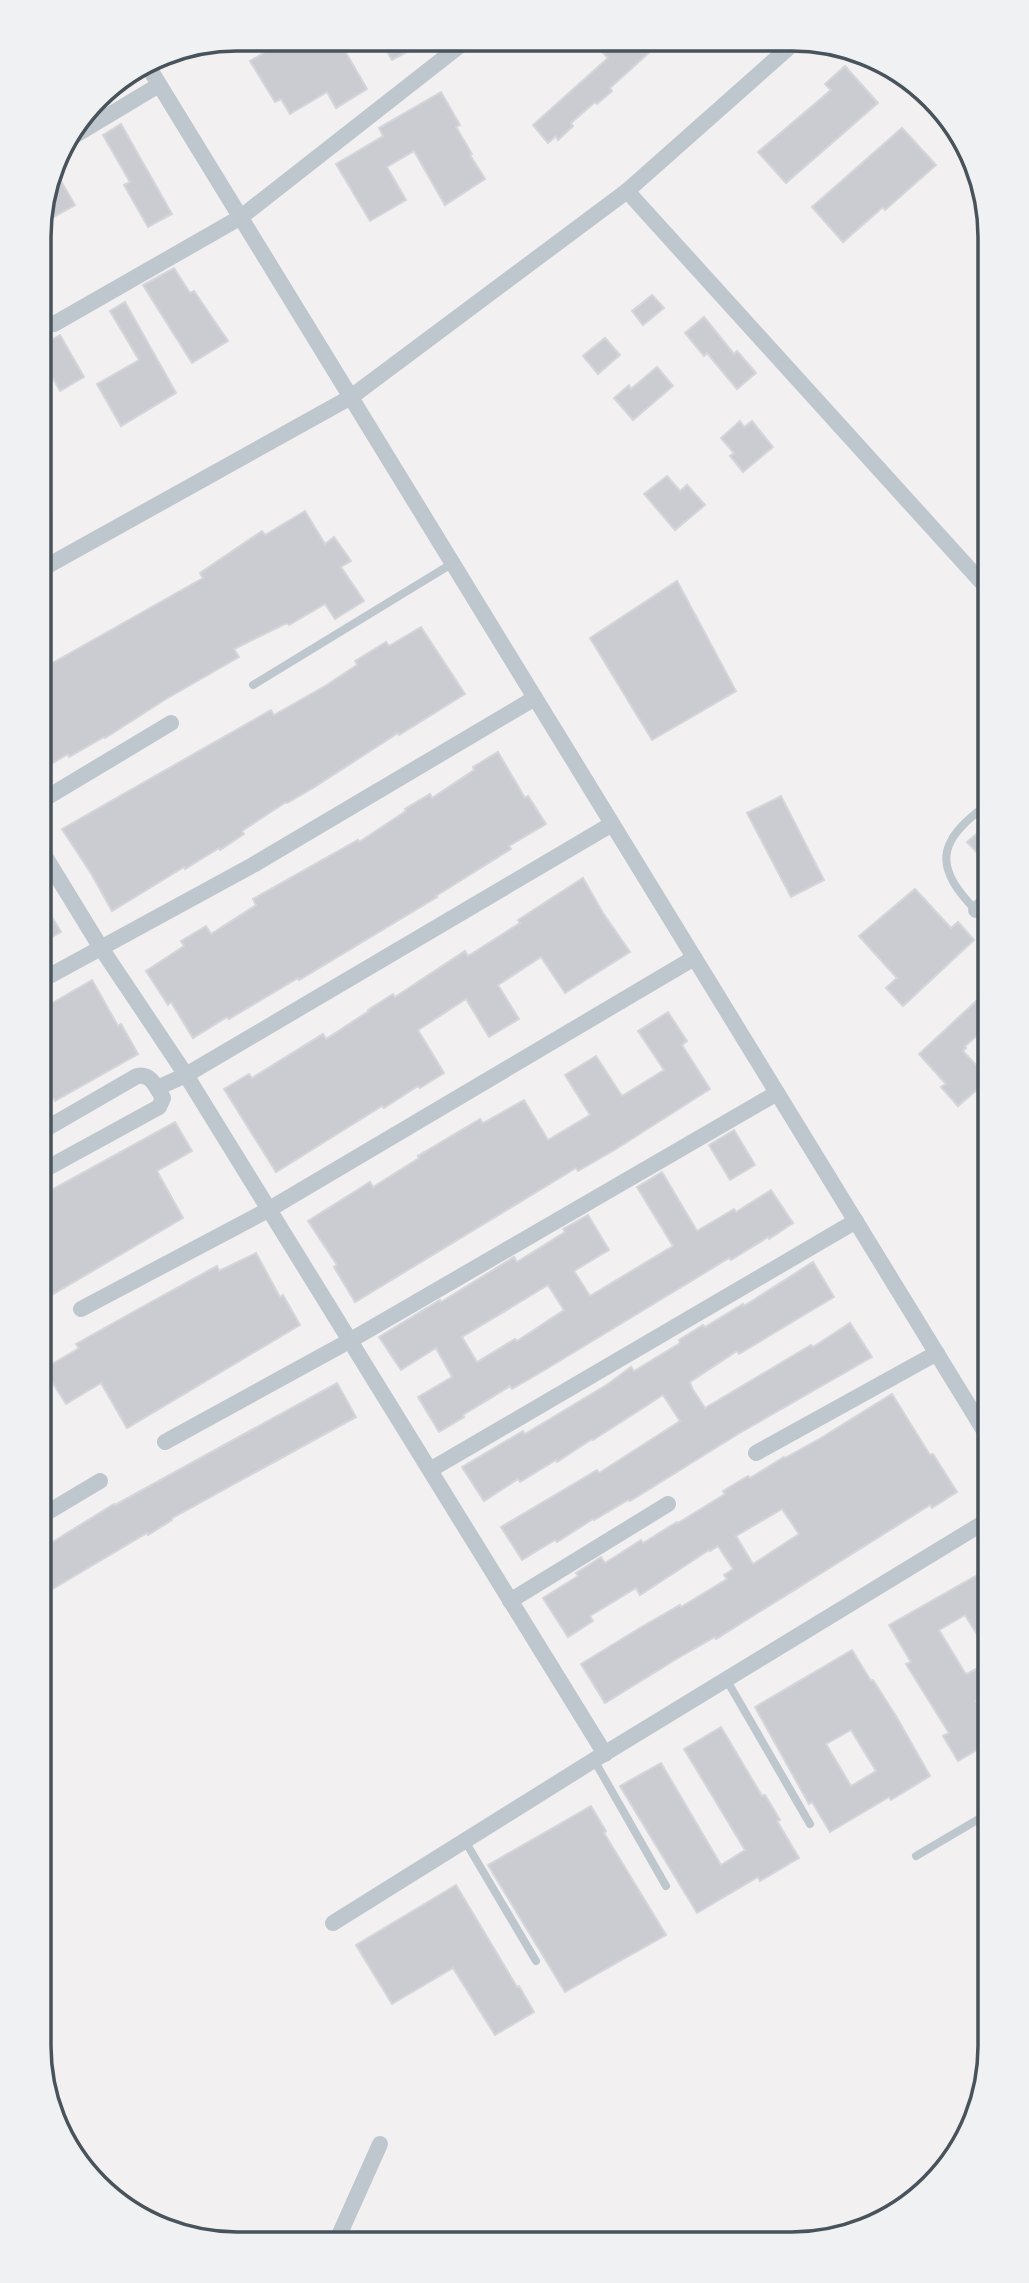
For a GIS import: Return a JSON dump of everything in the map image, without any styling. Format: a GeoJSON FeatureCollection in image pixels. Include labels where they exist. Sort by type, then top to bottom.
{"type":"FeatureCollection","features":[{"type":"Feature","properties":{"kind":"street"},"geometry":{"type":"LineString","coordinates":[[54,324],[241,217],[453,51]]}},
{"type":"Feature","properties":{"kind":"street"},"geometry":{"type":"LineString","coordinates":[[51,564],[351,397],[626,191],[785,51]]}},
{"type":"Feature","properties":{"kind":"street"},"geometry":{"type":"LineString","coordinates":[[151,72],[978,1421]]}},
{"type":"Feature","properties":{"kind":"street"},"geometry":{"type":"LineString","coordinates":[[84,130],[159,85]]}},
{"type":"Feature","properties":{"kind":"street"},"geometry":{"type":"LineString","coordinates":[[626,191],[978,578]]}},
{"type":"Feature","properties":{"kind":"street"},"geometry":{"type":"LineString","coordinates":[[51,975],[253,865],[535,698]]}},
{"type":"Feature","properties":{"kind":"street"},"geometry":{"type":"LineString","coordinates":[[51,796],[171,723]]}},
{"type":"Feature","properties":{"kind":"street"},"geometry":{"type":"LineString","coordinates":[[157,1088],[186,1074],[612,824]]}},
{"type":"Feature","properties":{"kind":"street"},"geometry":{"type":"LineString","coordinates":[[51,866],[101,948],[186,1074],[351,1340],[510,1601],[599,1757]]}},
{"type":"Feature","properties":{"kind":"street"},"geometry":{"type":"LineString","coordinates":[[81,1309],[268,1210],[694,958]]}},
{"type":"Feature","properties":{"kind":"street"},"geometry":{"type":"LineString","coordinates":[[51,1126],[137,1076],[144,1075],[149,1078],[163,1098],[159,1107],[51,1166]]}},
{"type":"Feature","properties":{"kind":"street"},"geometry":{"type":"LineString","coordinates":[[165,1442],[351,1340],[777,1093]]}},
{"type":"Feature","properties":{"kind":"street"},"geometry":{"type":"LineString","coordinates":[[430,1470],[856,1221]]}},
{"type":"Feature","properties":{"kind":"street"},"geometry":{"type":"LineString","coordinates":[[756,1453],[937,1353]]}},
{"type":"Feature","properties":{"kind":"street"},"geometry":{"type":"LineString","coordinates":[[51,1510],[100,1480]]}},
{"type":"Feature","properties":{"kind":"street"},"geometry":{"type":"LineString","coordinates":[[510,1601],[668,1504]]}},
{"type":"Feature","properties":{"kind":"street"},"geometry":{"type":"LineString","coordinates":[[333,1923],[978,1526]]}},
{"type":"Feature","properties":{"kind":"street"},"geometry":{"type":"LineString","coordinates":[[341,2232],[380,2144]]}},
{"type":"Feature","properties":{"kind":"lane"},"geometry":{"type":"LineString","coordinates":[[253,685],[453,563]]}},
{"type":"Feature","properties":{"kind":"lane"},"geometry":{"type":"LineString","coordinates":[[978,813],[952,838],[947,853],[950,874],[961,894],[978,907]]}},
{"type":"Feature","properties":{"kind":"lane"},"geometry":{"type":"LineString","coordinates":[[726,1679],[810,1824]]}},
{"type":"Feature","properties":{"kind":"lane"},"geometry":{"type":"LineString","coordinates":[[599,1757],[666,1886]]}},
{"type":"Feature","properties":{"kind":"lane"},"geometry":{"type":"LineString","coordinates":[[916,1856],[978,1819]]}},
{"type":"Feature","properties":{"kind":"lane"},"geometry":{"type":"LineString","coordinates":[[465,1840],[536,1961]]}},
{"type":"Feature","properties":{"kind":"building"},"geometry":{"type":"Polygon","coordinates":[[[267,51],[345,51],[367,89],[336,108],[327,92],[290,114],[281,99],[275,102],[250,61],[267,51]]]}},
{"type":"Feature","properties":{"kind":"building"},"geometry":{"type":"Polygon","coordinates":[[[387,51],[409,51],[392,60],[387,51]]]}},
{"type":"Feature","properties":{"kind":"building"},"geometry":{"type":"Polygon","coordinates":[[[601,51],[651,51],[610,88],[612,91],[571,123],[573,126],[558,140],[556,136],[548,143],[533,125],[608,58],[601,51]]]}},
{"type":"Feature","properties":{"kind":"building"},"geometry":{"type":"Polygon","coordinates":[[[845,66],[878,103],[786,183],[758,152],[831,90],[825,84],[845,66]]]}},
{"type":"Feature","properties":{"kind":"building"},"geometry":{"type":"Polygon","coordinates":[[[441,92],[460,125],[456,127],[472,154],[470,155],[485,179],[445,205],[414,151],[387,167],[406,200],[370,221],[336,164],[383,136],[379,128],[441,92]]]}},
{"type":"Feature","properties":{"kind":"building"},"geometry":{"type":"Polygon","coordinates":[[[121,124],[172,214],[148,227],[124,185],[130,182],[103,135],[121,124]]]}},
{"type":"Feature","properties":{"kind":"building"},"geometry":{"type":"Polygon","coordinates":[[[902,128],[936,165],[885,210],[883,207],[843,242],[812,207],[902,128]]]}},
{"type":"Feature","properties":{"kind":"building"},"geometry":{"type":"Polygon","coordinates":[[[60,180],[75,205],[52,218],[60,180]]]}},
{"type":"Feature","properties":{"kind":"building"},"geometry":{"type":"Polygon","coordinates":[[[174,268],[190,293],[194,291],[228,341],[192,363],[143,285],[174,268]]]}},
{"type":"Feature","properties":{"kind":"building"},"geometry":{"type":"Polygon","coordinates":[[[652,295],[664,308],[643,325],[632,311],[652,295]]]}},
{"type":"Feature","properties":{"kind":"building"},"geometry":{"type":"Polygon","coordinates":[[[125,302],[176,393],[121,426],[97,384],[139,360],[110,311],[125,302]]]}},
{"type":"Feature","properties":{"kind":"building"},"geometry":{"type":"Polygon","coordinates":[[[704,317],[734,354],[737,351],[756,373],[737,389],[707,353],[704,356],[685,333],[704,317]]]}},
{"type":"Feature","properties":{"kind":"building"},"geometry":{"type":"Polygon","coordinates":[[[60,335],[84,377],[60,391],[51,375],[51,340],[60,335]]]}},
{"type":"Feature","properties":{"kind":"building"},"geometry":{"type":"Polygon","coordinates":[[[605,338],[620,355],[598,374],[583,356],[605,338]]]}},
{"type":"Feature","properties":{"kind":"building"},"geometry":{"type":"Polygon","coordinates":[[[657,367],[673,386],[633,420],[614,398],[629,385],[631,389],[657,367]]]}},
{"type":"Feature","properties":{"kind":"building"},"geometry":{"type":"Polygon","coordinates":[[[740,421],[744,427],[752,421],[773,447],[743,472],[730,456],[734,453],[721,438],[740,421]]]}},
{"type":"Feature","properties":{"kind":"building"},"geometry":{"type":"Polygon","coordinates":[[[667,476],[680,491],[687,485],[705,505],[675,530],[644,494],[667,476]]]}},
{"type":"Feature","properties":{"kind":"building"},"geometry":{"type":"Polygon","coordinates":[[[305,511],[325,544],[334,537],[351,561],[341,567],[364,601],[335,619],[325,604],[289,625],[287,623],[234,649],[239,657],[105,738],[51,764],[51,664],[203,578],[200,573],[262,531],[265,535],[305,511]]]}},
{"type":"Feature","properties":{"kind":"building"},"geometry":{"type":"Polygon","coordinates":[[[677,581],[736,691],[652,740],[590,638],[677,581]]]}},
{"type":"Feature","properties":{"kind":"building"},"geometry":{"type":"Polygon","coordinates":[[[421,627],[465,694],[286,802],[242,831],[244,834],[220,850],[219,848],[185,869],[184,867],[112,911],[62,829],[271,710],[274,715],[325,686],[357,665],[355,661],[386,642],[389,646],[421,627]]]}},
{"type":"Feature","properties":{"kind":"building"},"geometry":{"type":"Polygon","coordinates":[[[498,752],[525,798],[528,796],[546,824],[509,846],[511,849],[437,897],[299,980],[298,978],[193,1038],[171,1002],[168,1005],[146,971],[184,946],[181,941],[206,926],[211,934],[256,905],[253,899],[358,840],[359,842],[406,811],[405,809],[430,794],[432,798],[498,752]]]}},
{"type":"Feature","properties":{"kind":"building"},"geometry":{"type":"Polygon","coordinates":[[[781,796],[824,880],[791,897],[747,813],[781,796]]]}},
{"type":"Feature","properties":{"kind":"building"},"geometry":{"type":"Polygon","coordinates":[[[978,833],[978,854],[967,842],[978,833]]]}},
{"type":"Feature","properties":{"kind":"building"},"geometry":{"type":"Polygon","coordinates":[[[583,878],[630,952],[565,993],[541,957],[498,985],[519,1019],[489,1037],[466,999],[418,1030],[444,1073],[384,1108],[382,1106],[276,1172],[224,1089],[249,1074],[252,1078],[323,1034],[326,1039],[393,994],[395,997],[465,951],[468,956],[583,878]]]}},
{"type":"Feature","properties":{"kind":"building"},"geometry":{"type":"Polygon","coordinates":[[[915,889],[951,928],[958,922],[974,940],[903,1006],[886,988],[897,978],[859,936],[915,889]]]}},
{"type":"Feature","properties":{"kind":"building"},"geometry":{"type":"Polygon","coordinates":[[[51,916],[61,932],[51,938],[51,916]]]}},
{"type":"Feature","properties":{"kind":"building"},"geometry":{"type":"Polygon","coordinates":[[[92,980],[118,1026],[121,1024],[138,1054],[55,1101],[51,1094],[51,1004],[92,980]]]}},
{"type":"Feature","properties":{"kind":"building"},"geometry":{"type":"Polygon","coordinates":[[[978,999],[978,1035],[963,1051],[978,1067],[978,1089],[958,1106],[941,1087],[946,1084],[919,1054],[978,999]]]}},
{"type":"Feature","properties":{"kind":"building"},"geometry":{"type":"Polygon","coordinates":[[[668,1012],[687,1041],[682,1045],[710,1089],[616,1149],[578,1171],[576,1168],[355,1302],[334,1267],[337,1265],[308,1221],[370,1182],[373,1187],[480,1119],[483,1123],[524,1100],[548,1140],[590,1115],[565,1075],[596,1056],[622,1096],[664,1070],[638,1031],[668,1012]]]}},
{"type":"Feature","properties":{"kind":"building"},"geometry":{"type":"Polygon","coordinates":[[[175,1122],[192,1151],[157,1171],[183,1218],[51,1295],[51,1190],[175,1122]]]}},
{"type":"Feature","properties":{"kind":"building"},"geometry":{"type":"Polygon","coordinates":[[[734,1130],[755,1165],[730,1180],[709,1145],[734,1130]]]}},
{"type":"Feature","properties":{"kind":"building"},"geometry":{"type":"Polygon","coordinates":[[[662,1172],[697,1231],[734,1209],[736,1212],[771,1190],[793,1223],[731,1260],[729,1258],[512,1389],[510,1386],[439,1432],[418,1397],[452,1377],[436,1348],[401,1370],[379,1337],[514,1257],[517,1262],[565,1232],[563,1229],[588,1215],[609,1250],[574,1271],[590,1296],[673,1246],[637,1187],[662,1172]],[[548,1285],[462,1337],[477,1362],[515,1339],[517,1341],[564,1310],[548,1285]]]}},
{"type":"Feature","properties":{"kind":"building"},"geometry":{"type":"Polygon","coordinates":[[[256,1253],[280,1297],[283,1295],[300,1325],[127,1428],[101,1383],[66,1404],[51,1380],[51,1365],[79,1348],[76,1344],[142,1307],[217,1266],[219,1271],[256,1253]]]}},
{"type":"Feature","properties":{"kind":"building"},"geometry":{"type":"Polygon","coordinates":[[[813,1262],[834,1297],[739,1354],[737,1351],[690,1382],[692,1388],[705,1408],[850,1323],[872,1357],[738,1434],[630,1501],[522,1560],[501,1527],[597,1470],[599,1473],[680,1421],[663,1395],[557,1462],[556,1460],[520,1482],[518,1479],[484,1501],[462,1467],[523,1431],[525,1434],[631,1367],[634,1371],[680,1343],[679,1340],[703,1325],[705,1327],[743,1304],[744,1306],[813,1262]]]}},
{"type":"Feature","properties":{"kind":"building"},"geometry":{"type":"Polygon","coordinates":[[[337,1383],[356,1417],[172,1518],[148,1535],[147,1533],[51,1590],[51,1543],[337,1383]]]}},
{"type":"Feature","properties":{"kind":"building"},"geometry":{"type":"Polygon","coordinates":[[[892,1394],[957,1492],[932,1508],[930,1505],[716,1639],[715,1637],[678,1658],[605,1703],[581,1664],[727,1579],[724,1575],[733,1569],[718,1546],[640,1595],[636,1588],[590,1616],[593,1621],[568,1637],[543,1598],[578,1576],[576,1573],[601,1557],[605,1563],[641,1540],[643,1543],[725,1494],[723,1491],[748,1476],[750,1478],[892,1394]],[[782,1509],[736,1536],[753,1564],[799,1534],[782,1509]]]}},
{"type":"Feature","properties":{"kind":"building"},"geometry":{"type":"Polygon","coordinates":[[[978,1575],[978,1636],[965,1615],[939,1630],[965,1673],[978,1668],[978,1749],[958,1761],[943,1736],[949,1733],[906,1664],[911,1662],[889,1625],[978,1575]]]}},
{"type":"Feature","properties":{"kind":"building"},"geometry":{"type":"Polygon","coordinates":[[[852,1650],[896,1716],[930,1776],[830,1832],[812,1802],[809,1804],[755,1707],[852,1650]],[[851,1730],[826,1744],[851,1786],[876,1771],[851,1730]]]}},
{"type":"Feature","properties":{"kind":"building"},"geometry":{"type":"Polygon","coordinates":[[[721,1727],[762,1796],[765,1795],[780,1820],[777,1821],[799,1858],[760,1881],[758,1877],[697,1913],[620,1786],[661,1763],[721,1865],[745,1850],[684,1749],[721,1727]]]}},
{"type":"Feature","properties":{"kind":"building"},"geometry":{"type":"Polygon","coordinates":[[[591,1806],[606,1831],[604,1833],[666,1935],[565,1992],[488,1865],[591,1806]]]}},
{"type":"Feature","properties":{"kind":"building"},"geometry":{"type":"Polygon","coordinates":[[[456,1885],[534,2012],[495,2035],[453,1968],[392,2004],[356,1945],[456,1885]]]}}]}
